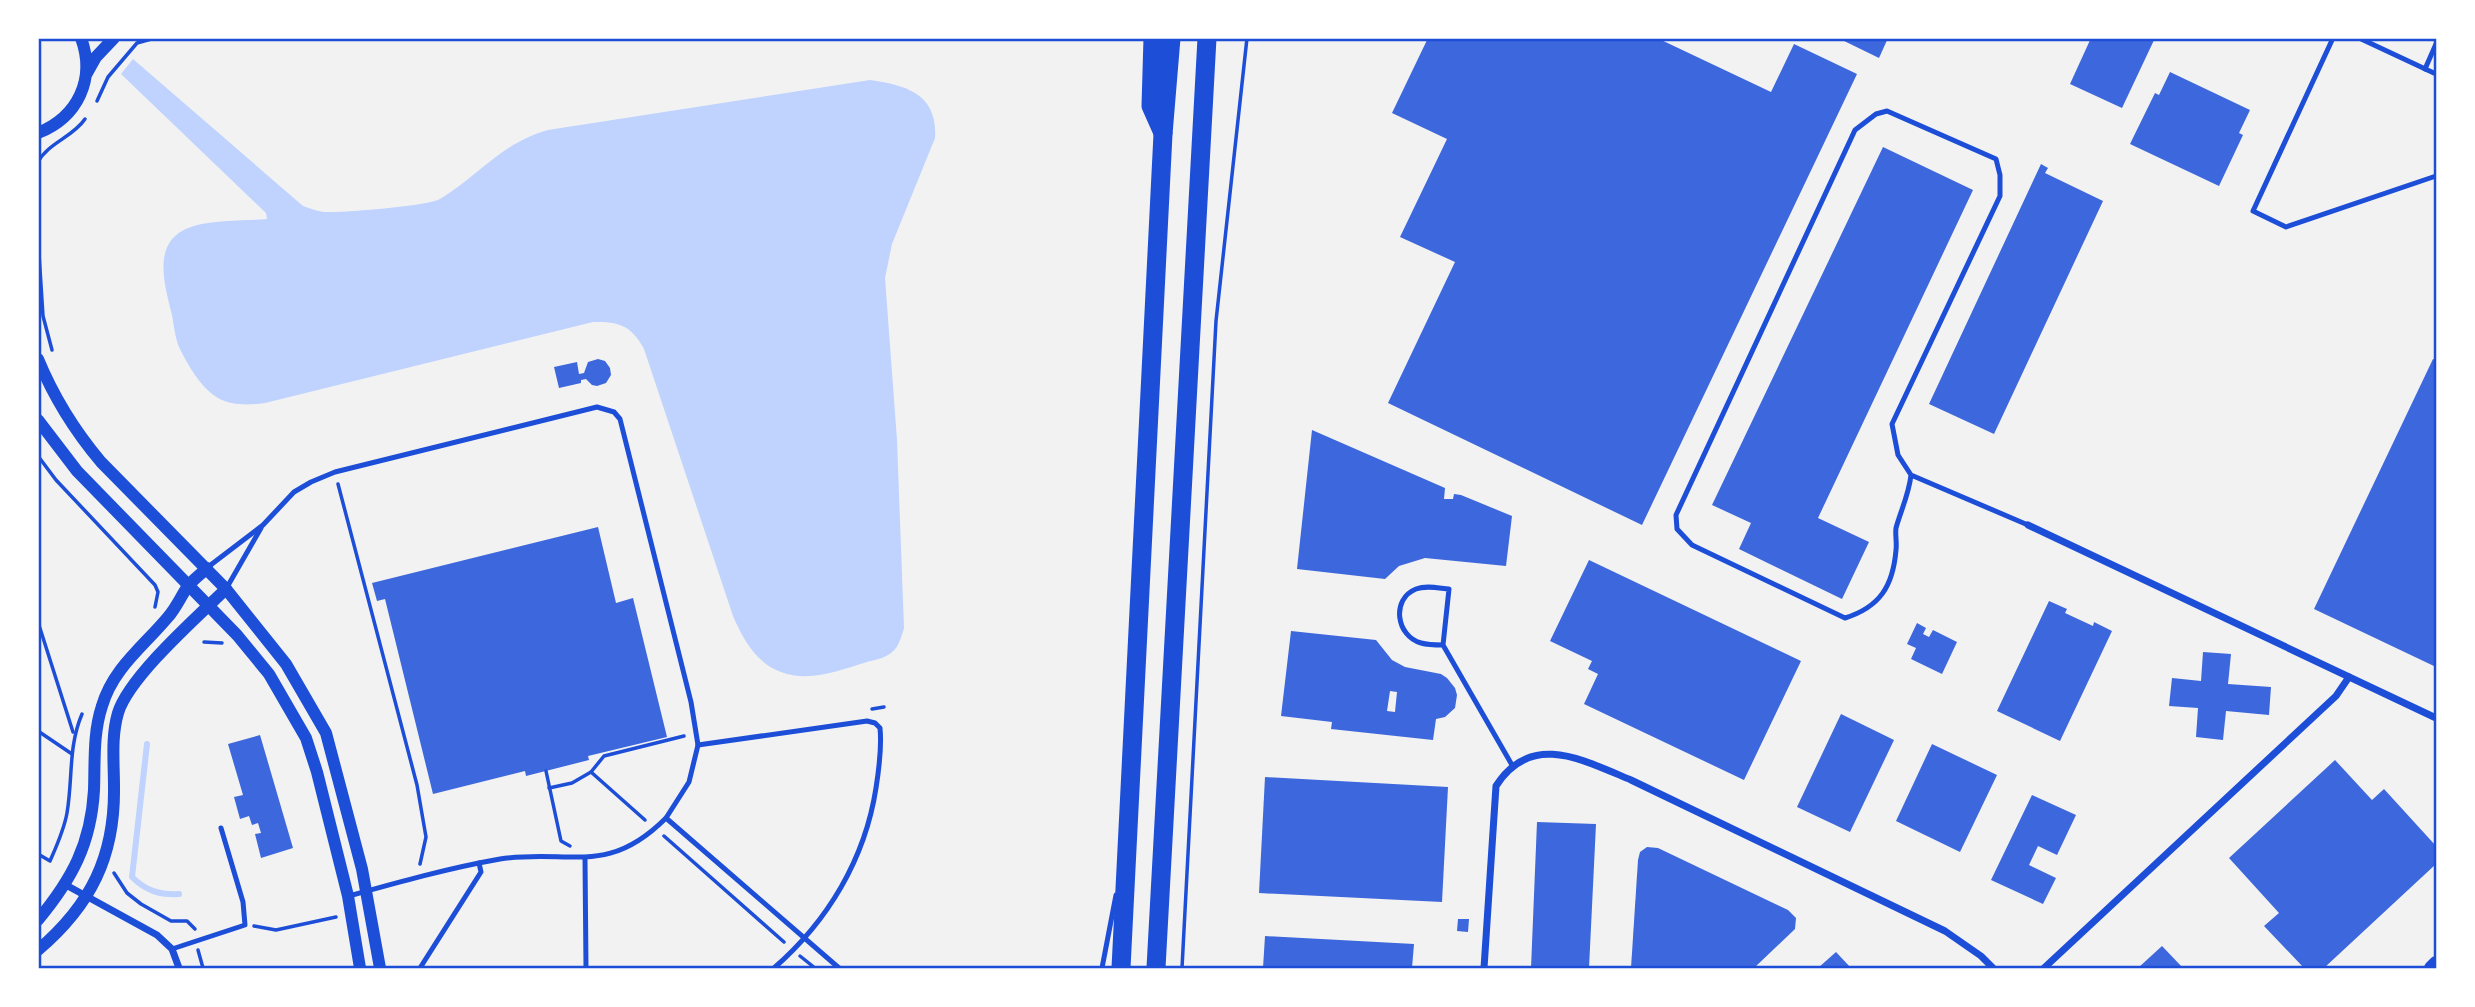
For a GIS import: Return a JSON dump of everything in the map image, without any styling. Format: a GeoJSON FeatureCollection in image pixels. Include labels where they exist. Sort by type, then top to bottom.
{"type":"FeatureCollection","features":[{"type":"Feature","properties":{"kind":"highway"},"geometry":{"type":"LineString","coordinates":[[1153,38],[1151,106],[1163,134]]}},
{"type":"Feature","properties":{"kind":"highway"},"geometry":{"type":"LineString","coordinates":[[1121,968],[1163,134],[1171,38]]}},
{"type":"Feature","properties":{"kind":"highway"},"geometry":{"type":"LineString","coordinates":[[1156,968],[1207,38]]}},
{"type":"Feature","properties":{"kind":"main road"},"geometry":{"type":"LineString","coordinates":[[2431,968],[2437,963]]}},
{"type":"Feature","properties":{"kind":"street"},"geometry":{"type":"LineString","coordinates":[[39,133],[58,124],[72,110],[83,93],[87,73],[86,52],[81,38]]}},
{"type":"Feature","properties":{"kind":"street"},"geometry":{"type":"LineString","coordinates":[[87,73],[96,57],[114,38]]}},
{"type":"Feature","properties":{"kind":"street"},"geometry":{"type":"LineString","coordinates":[[38,359],[52,392],[83,441],[226,589],[286,664],[326,733],[367,891],[380,968]]}},
{"type":"Feature","properties":{"kind":"street"},"geometry":{"type":"LineString","coordinates":[[38,420],[77,471],[189,585],[261,664],[306,738],[348,896],[360,968]]}},
{"type":"Feature","properties":{"kind":"street"},"geometry":{"type":"LineString","coordinates":[[2028,525],[2437,718]]}},
{"type":"Feature","properties":{"kind":"street"},"geometry":{"type":"LineString","coordinates":[[38,920],[66,885],[80,859],[91,819],[96,733],[102,705],[113,677],[174,610],[189,585],[207,568]]}},
{"type":"Feature","properties":{"kind":"street"},"geometry":{"type":"LineString","coordinates":[[38,950],[68,922],[87,898],[101,867],[113,818],[114,734],[119,711],[130,690],[155,660],[226,589]]}},
{"type":"Feature","properties":{"kind":"street"},"geometry":{"type":"LineString","coordinates":[[2045,968],[2336,696],[2349,677]]}},
{"type":"Feature","properties":{"kind":"street"},"geometry":{"type":"LineString","coordinates":[[1484,968],[1496,786],[1512,765],[1537,754],[1561,755],[1595,765],[1945,931],[1981,956],[1993,968]]}},
{"type":"Feature","properties":{"kind":"street"},"geometry":{"type":"LineString","coordinates":[[66,885],[157,935],[172,949],[179,968]]}},
{"type":"Feature","properties":{"kind":"lane"},"geometry":{"type":"LineString","coordinates":[[2333,38],[2253,211],[2286,227],[2437,176]]}},
{"type":"Feature","properties":{"kind":"lane"},"geometry":{"type":"LineString","coordinates":[[2359,38],[2437,74]]}},
{"type":"Feature","properties":{"kind":"lane"},"geometry":{"type":"LineString","coordinates":[[2425,69],[2437,44]]}},
{"type":"Feature","properties":{"kind":"lane"},"geometry":{"type":"LineString","coordinates":[[1911,475],[1910,491],[1895,531],[1896,550],[1881,598],[1871,607],[1845,618],[1692,545],[1677,529],[1675,515],[1855,130],[1875,114],[1887,111],[1996,159],[2000,175],[2000,196],[1892,424],[1898,455],[1911,475],[2028,525]]}},
{"type":"Feature","properties":{"kind":"lane"},"geometry":{"type":"LineString","coordinates":[[207,568],[262,525],[294,492],[335,472],[597,407],[614,412],[620,419],[691,702],[698,745],[689,782],[666,818],[655,829],[628,847],[603,856],[586,859],[505,859],[479,863],[348,896]]}},
{"type":"Feature","properties":{"kind":"lane"},"geometry":{"type":"LineString","coordinates":[[226,589],[262,525]]}},
{"type":"Feature","properties":{"kind":"lane"},"geometry":{"type":"LineString","coordinates":[[1443,645],[1420,643],[1403,630],[1399,618],[1400,606],[1404,597],[1415,589],[1449,589],[1443,645],[1512,765]]}},
{"type":"Feature","properties":{"kind":"lane"},"geometry":{"type":"LineString","coordinates":[[698,745],[867,722],[875,723],[880,728],[873,804],[857,859],[830,906],[804,938],[774,968]]}},
{"type":"Feature","properties":{"kind":"lane"},"geometry":{"type":"LineString","coordinates":[[666,818],[839,968]]}},
{"type":"Feature","properties":{"kind":"lane"},"geometry":{"type":"LineString","coordinates":[[1102,968],[1129,823]]}},
{"type":"Feature","properties":{"kind":"lane"},"geometry":{"type":"LineString","coordinates":[[172,949],[245,925],[243,902],[221,828]]}},
{"type":"Feature","properties":{"kind":"lane"},"geometry":{"type":"LineString","coordinates":[[586,859],[586,968]]}},
{"type":"Feature","properties":{"kind":"lane"},"geometry":{"type":"LineString","coordinates":[[420,968],[481,872],[479,863]]}},
{"type":"Feature","properties":{"kind":"path"},"geometry":{"type":"LineString","coordinates":[[1182,968],[1216,321],[1247,38]]}},
{"type":"Feature","properties":{"kind":"path"},"geometry":{"type":"LineString","coordinates":[[38,238],[43,316],[53,353]]}},
{"type":"Feature","properties":{"kind":"path"},"geometry":{"type":"LineString","coordinates":[[38,456],[56,480],[155,585],[157,601]]}},
{"type":"Feature","properties":{"kind":"path"},"geometry":{"type":"LineString","coordinates":[[335,472],[417,785],[426,837],[417,879]]}},
{"type":"Feature","properties":{"kind":"path"},"geometry":{"type":"LineString","coordinates":[[38,622],[74,733]]}},
{"type":"Feature","properties":{"kind":"path"},"geometry":{"type":"LineString","coordinates":[[204,642],[228,643]]}},
{"type":"Feature","properties":{"kind":"path"},"geometry":{"type":"LineString","coordinates":[[38,731],[72,754]]}},
{"type":"Feature","properties":{"kind":"path"},"geometry":{"type":"LineString","coordinates":[[591,772],[815,968]]}},
{"type":"Feature","properties":{"kind":"path"},"geometry":{"type":"LineString","coordinates":[[38,854],[50,861],[55,849],[80,859]]}},
{"type":"Feature","properties":{"kind":"path"},"geometry":{"type":"LineString","coordinates":[[101,867],[113,872],[127,893],[141,905],[171,921],[187,921],[193,925],[203,968]]}},
{"type":"Feature","properties":{"kind":"path"},"geometry":{"type":"LineString","coordinates":[[245,925],[276,930],[337,916],[339,928]]}},
{"type":"Feature","properties":{"kind":"water"},"geometry":{"type":"Polygon","coordinates":[[[133,59],[303,206],[324,212],[432,202],[454,190],[503,151],[548,130],[870,80],[896,85],[917,94],[931,111],[935,123],[935,138],[892,244],[885,278],[897,440],[904,628],[894,650],[883,657],[836,672],[803,676],[772,668],[751,649],[733,616],[644,349],[635,335],[624,326],[593,322],[265,403],[235,404],[218,398],[195,375],[178,343],[163,270],[164,258],[173,238],[190,227],[211,222],[267,219],[266,213],[121,74],[133,59]]]}},
{"type":"Feature","properties":{"kind":"building"},"geometry":{"type":"Polygon","coordinates":[[[1428,38],[1657,38],[1771,92],[1794,44],[1857,74],[1642,525],[1388,403],[1455,262],[1400,237],[1447,139],[1392,113],[1428,38]]]}},
{"type":"Feature","properties":{"kind":"building"},"geometry":{"type":"Polygon","coordinates":[[[1838,38],[1888,38],[1879,58],[1838,38]]]}},
{"type":"Feature","properties":{"kind":"building"},"geometry":{"type":"Polygon","coordinates":[[[2091,38],[2155,38],[2122,108],[2070,84],[2091,38]]]}},
{"type":"Feature","properties":{"kind":"building"},"geometry":{"type":"Polygon","coordinates":[[[2170,72],[2250,110],[2239,133],[2243,135],[2219,186],[2130,144],[2155,93],[2159,95],[2170,72]]]}},
{"type":"Feature","properties":{"kind":"building"},"geometry":{"type":"Polygon","coordinates":[[[1883,147],[1973,190],[1818,518],[1869,542],[1842,599],[1739,549],[1751,523],[1712,505],[1883,147]]]}},
{"type":"Feature","properties":{"kind":"building"},"geometry":{"type":"Polygon","coordinates":[[[2041,164],[2048,168],[2045,173],[2103,201],[1994,434],[1929,404],[2041,164]]]}},
{"type":"Feature","properties":{"kind":"building"},"geometry":{"type":"Polygon","coordinates":[[[598,359],[605,361],[610,368],[611,375],[606,383],[592,385],[586,379],[581,380],[581,383],[559,388],[554,367],[577,362],[579,374],[584,373],[588,362],[598,359]]]}},
{"type":"Feature","properties":{"kind":"building"},"geometry":{"type":"Polygon","coordinates":[[[2433,359],[2436,360],[2436,667],[2314,609],[2433,359]]]}},
{"type":"Feature","properties":{"kind":"building"},"geometry":{"type":"Polygon","coordinates":[[[1312,430],[1445,488],[1444,499],[1453,499],[1454,494],[1461,495],[1512,516],[1506,566],[1425,558],[1399,566],[1385,579],[1297,569],[1312,430]]]}},
{"type":"Feature","properties":{"kind":"building"},"geometry":{"type":"Polygon","coordinates":[[[598,527],[616,603],[633,598],[667,737],[588,756],[589,760],[526,776],[525,771],[433,794],[385,599],[377,601],[372,583],[598,527]]]}},
{"type":"Feature","properties":{"kind":"building"},"geometry":{"type":"Polygon","coordinates":[[[1589,560],[1801,661],[1744,780],[1584,704],[1598,674],[1588,669],[1592,661],[1550,641],[1589,560]]]}},
{"type":"Feature","properties":{"kind":"building"},"geometry":{"type":"Polygon","coordinates":[[[2049,601],[2067,609],[2065,613],[2093,626],[2094,622],[2112,631],[2060,741],[1997,711],[2049,601]]]}},
{"type":"Feature","properties":{"kind":"building"},"geometry":{"type":"Polygon","coordinates":[[[1917,623],[1926,628],[1923,634],[1929,637],[1933,630],[1957,642],[1942,674],[1911,659],[1916,648],[1907,644],[1917,623]]]}},
{"type":"Feature","properties":{"kind":"building"},"geometry":{"type":"Polygon","coordinates":[[[1291,631],[1376,640],[1392,660],[1405,667],[1441,674],[1447,678],[1457,695],[1455,708],[1445,717],[1436,719],[1433,740],[1331,729],[1332,722],[1281,716],[1291,631]],[[1390,691],[1387,711],[1395,712],[1397,692],[1390,691]]]}},
{"type":"Feature","properties":{"kind":"building"},"geometry":{"type":"Polygon","coordinates":[[[2203,652],[2231,654],[2228,684],[2271,687],[2269,715],[2226,711],[2223,740],[2196,737],[2198,708],[2169,706],[2172,678],[2201,681],[2203,652]]]}},
{"type":"Feature","properties":{"kind":"building"},"geometry":{"type":"Polygon","coordinates":[[[1841,714],[1894,740],[1850,832],[1797,807],[1841,714]]]}},
{"type":"Feature","properties":{"kind":"building"},"geometry":{"type":"Polygon","coordinates":[[[260,735],[293,848],[261,858],[255,834],[261,833],[258,823],[252,825],[249,816],[240,819],[234,797],[243,795],[228,744],[260,735]]]}},
{"type":"Feature","properties":{"kind":"building"},"geometry":{"type":"Polygon","coordinates":[[[1932,744],[1997,775],[1960,852],[1896,821],[1932,744]]]}},
{"type":"Feature","properties":{"kind":"building"},"geometry":{"type":"Polygon","coordinates":[[[2335,760],[2372,800],[2384,789],[2436,846],[2436,864],[2324,968],[2304,968],[2264,926],[2279,913],[2229,858],[2335,760]]]}},
{"type":"Feature","properties":{"kind":"building"},"geometry":{"type":"Polygon","coordinates":[[[1265,777],[1448,787],[1442,902],[1259,893],[1265,777]]]}},
{"type":"Feature","properties":{"kind":"building"},"geometry":{"type":"Polygon","coordinates":[[[2032,795],[2076,815],[2057,855],[2038,846],[2029,865],[2056,878],[2043,904],[1991,880],[2032,795]]]}},
{"type":"Feature","properties":{"kind":"building"},"geometry":{"type":"Polygon","coordinates":[[[1537,822],[1596,824],[1589,968],[1531,968],[1537,822]]]}},
{"type":"Feature","properties":{"kind":"building"},"geometry":{"type":"Polygon","coordinates":[[[1647,847],[1658,848],[1788,910],[1796,918],[1795,929],[1754,968],[1631,968],[1638,860],[1640,852],[1647,847]]]}},
{"type":"Feature","properties":{"kind":"building"},"geometry":{"type":"Polygon","coordinates":[[[1458,919],[1469,919],[1468,932],[1457,931],[1458,919]]]}},
{"type":"Feature","properties":{"kind":"building"},"geometry":{"type":"Polygon","coordinates":[[[1265,936],[1414,944],[1412,968],[1263,968],[1265,936]]]}},
{"type":"Feature","properties":{"kind":"building"},"geometry":{"type":"Polygon","coordinates":[[[2162,946],[2183,968],[2138,968],[2162,946]]]}},
{"type":"Feature","properties":{"kind":"building"},"geometry":{"type":"Polygon","coordinates":[[[1836,952],[1851,968],[1818,968],[1836,952]]]}},
{"type":"Feature","properties":{"kind":"waterway"},"geometry":{"type":"LineString","coordinates":[[147,744],[132,877],[154,891],[179,894]]}}]}
